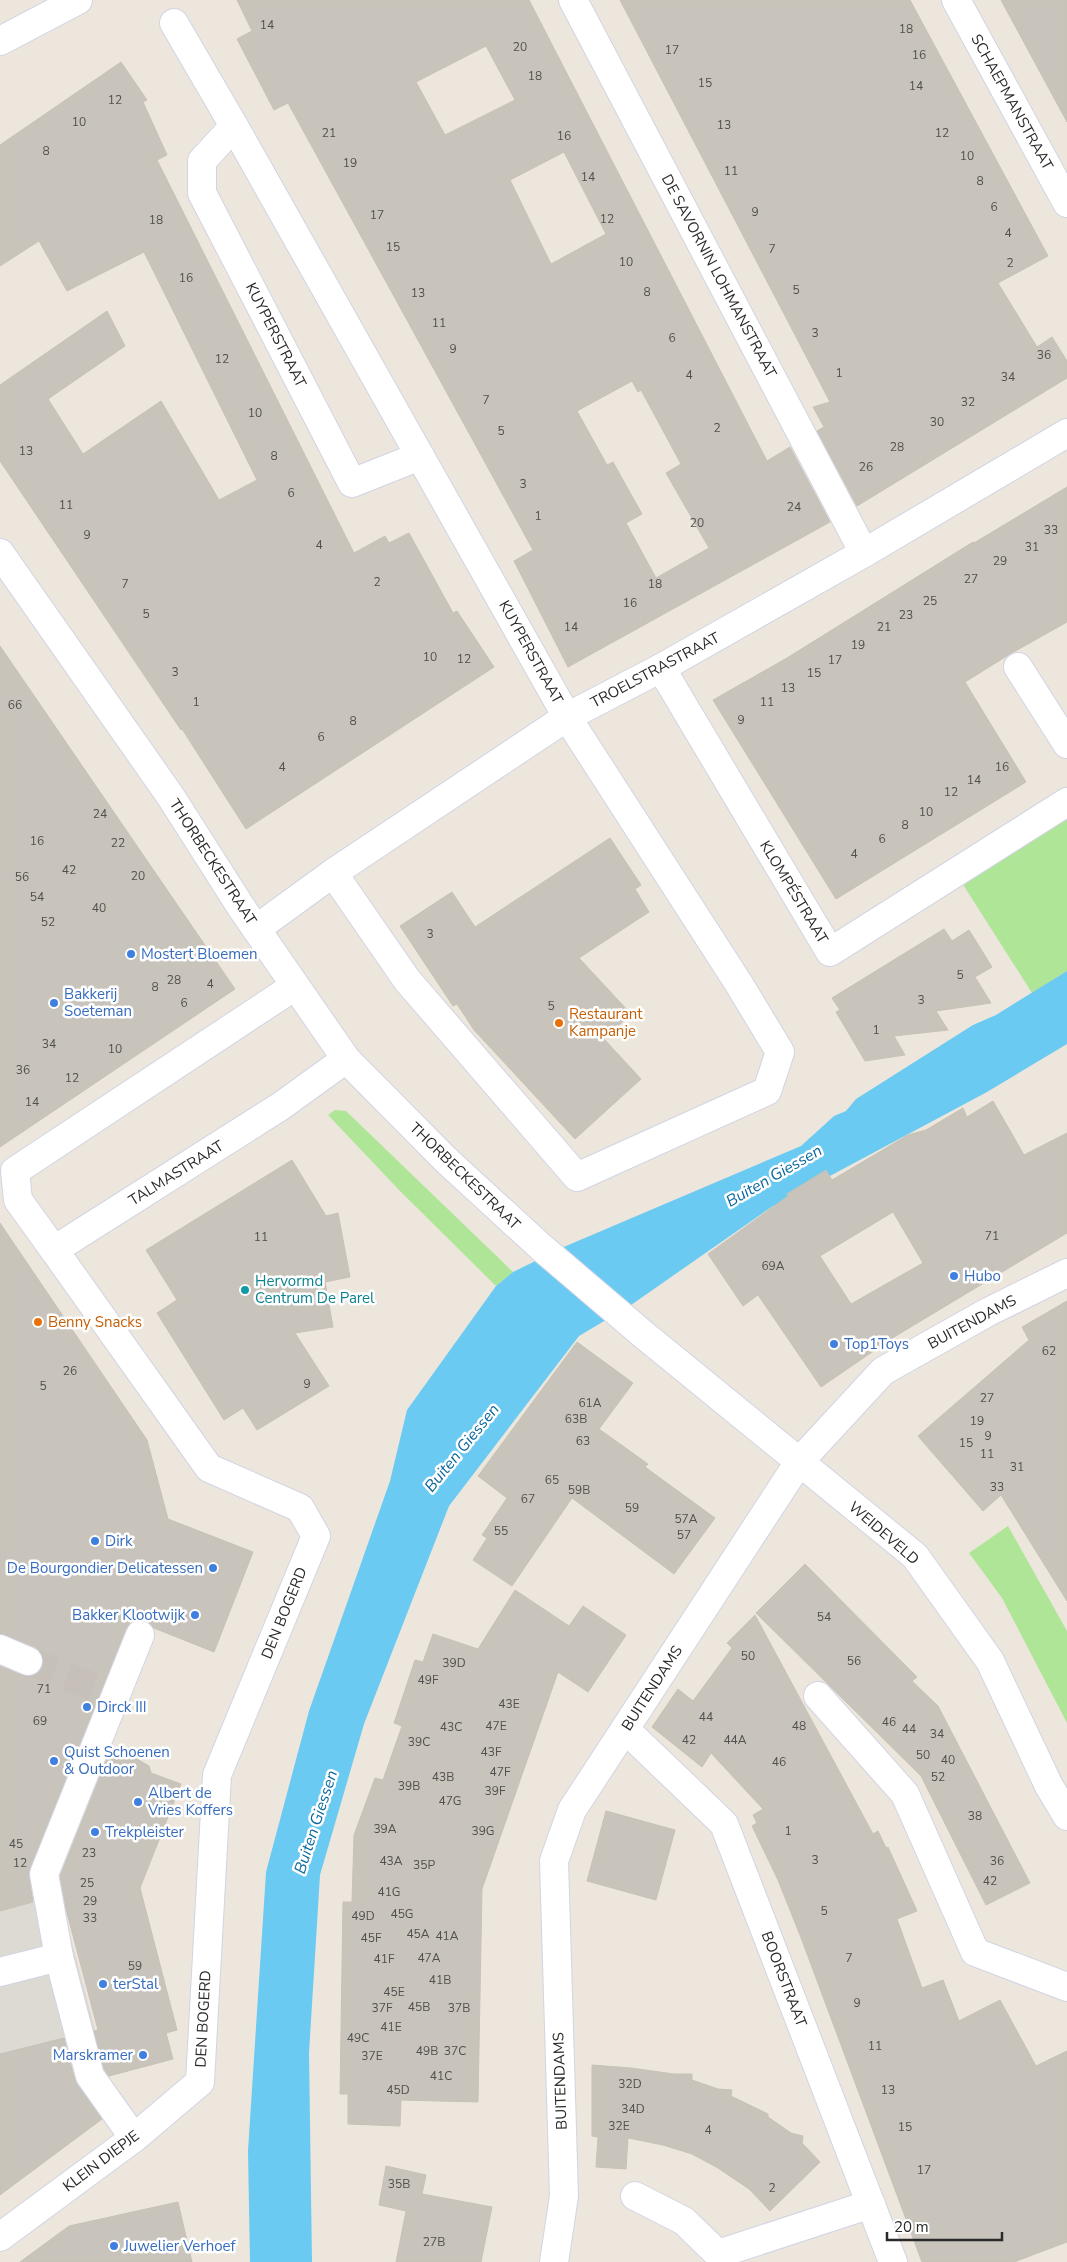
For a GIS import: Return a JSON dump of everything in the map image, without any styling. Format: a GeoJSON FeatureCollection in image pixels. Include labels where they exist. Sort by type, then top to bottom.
{"type":"FeatureCollection","features":[{"type":"Feature","properties":{"kind":"street"},"geometry":{"type":"LineString","coordinates":[[0,41],[78,0]]}},
{"type":"Feature","properties":{"kind":"street","name":"DE SAVORNIN LOHMANSTRAAT"},"geometry":{"type":"LineString","coordinates":[[573,0],[864,553]]}},
{"type":"Feature","properties":{"kind":"street","name":"SCHAEPMANSTRAAT"},"geometry":{"type":"LineString","coordinates":[[956,0],[1067,203]]}},
{"type":"Feature","properties":{"kind":"street","name":"KUYPERSTRAAT"},"geometry":{"type":"LineString","coordinates":[[174,23],[567,717],[739,984],[780,1052],[767,1091],[577,1177],[406,980],[333,873]]}},
{"type":"Feature","properties":{"kind":"street","name":"KUYPERSTRAAT"},"geometry":{"type":"LineString","coordinates":[[234,126],[202,161],[202,193],[352,483],[420,456]]}},
{"type":"Feature","properties":{"kind":"street","name":"TROELSTRASTRAAT"},"geometry":{"type":"LineString","coordinates":[[256,929],[333,873],[567,717],[661,668],[864,553],[1067,433]]}},
{"type":"Feature","properties":{"kind":"street","name":"THORBECKESTRAAT"},"geometry":{"type":"LineString","coordinates":[[0,553],[171,797],[256,929],[346,1059],[446,1160],[542,1248],[644,1335]]}},
{"type":"Feature","properties":{"kind":"street"},"geometry":{"type":"LineString","coordinates":[[1018,667],[1067,744]]}},
{"type":"Feature","properties":{"kind":"street","name":"KLOMPÉSTRAAT"},"geometry":{"type":"LineString","coordinates":[[661,668],[830,952],[1067,802]]}},
{"type":"Feature","properties":{"kind":"street"},"geometry":{"type":"LineString","coordinates":[[54,1250],[9,1205],[16,1171],[295,986]]}},
{"type":"Feature","properties":{"kind":"street","name":"TALMASTRAAT"},"geometry":{"type":"LineString","coordinates":[[54,1250],[281,1106],[346,1059]]}},
{"type":"Feature","properties":{"kind":"street","name":"DEN BOGERD"},"geometry":{"type":"LineString","coordinates":[[54,1250],[209,1468],[300,1508],[316,1536],[217,1775],[200,2082]]}},
{"type":"Feature","properties":{"kind":"street","name":"BUITENDAMS"},"geometry":{"type":"LineString","coordinates":[[554,2262],[564,2196],[554,1861],[572,1810],[799,1462],[883,1371],[988,1312],[1067,1273]]}},
{"type":"Feature","properties":{"kind":"street","name":"WEIDEVELD"},"geometry":{"type":"LineString","coordinates":[[644,1335],[915,1556],[990,1661],[1049,1786],[1067,1816]]}},
{"type":"Feature","properties":{"kind":"street"},"geometry":{"type":"LineString","coordinates":[[134,2138],[90,2076],[59,1957],[44,1874],[112,1694],[140,1635]]}},
{"type":"Feature","properties":{"kind":"street"},"geometry":{"type":"LineString","coordinates":[[0,1650],[28,1661]]}},
{"type":"Feature","properties":{"kind":"street"},"geometry":{"type":"LineString","coordinates":[[818,1696],[905,1794],[976,1952],[1067,1987]]}},
{"type":"Feature","properties":{"kind":"street","name":"BOORSTRAAT"},"geometry":{"type":"LineString","coordinates":[[625,1729],[724,1824],[893,2262]]}},
{"type":"Feature","properties":{"kind":"street"},"geometry":{"type":"LineString","coordinates":[[0,1972],[59,1957]]}},
{"type":"Feature","properties":{"kind":"street","name":"KLEIN DIEPJE"},"geometry":{"type":"LineString","coordinates":[[0,2237],[134,2138],[200,2082]]}},
{"type":"Feature","properties":{"kind":"street"},"geometry":{"type":"LineString","coordinates":[[635,2196],[684,2221],[718,2254],[871,2204]]}},
{"type":"Feature","properties":{"kind":"green space"},"geometry":{"type":"Polygon","coordinates":[[[1067,818],[1067,971],[1032,993],[962,883],[1067,818]]]}},
{"type":"Feature","properties":{"kind":"green space"},"geometry":{"type":"Polygon","coordinates":[[[335,1110],[346,1111],[513,1272],[496,1286],[400,1191],[328,1115],[335,1110]]]}},
{"type":"Feature","properties":{"kind":"green space"},"geometry":{"type":"Polygon","coordinates":[[[1008,1526],[1067,1631],[1067,1723],[1002,1598],[969,1553],[1008,1526]]]}},
{"type":"Feature","properties":{"kind":"shaded area"},"geometry":{"type":"Polygon","coordinates":[[[58,1890],[98,2040],[77,2045],[64,2038],[0,2054],[0,1911],[48,1898],[58,1890]]]}},
{"type":"Feature","properties":{"kind":"water","name":"Buiten Giessen"},"geometry":{"type":"Polygon","coordinates":[[[1067,971],[1067,1044],[987,1092],[770,1208],[631,1305],[579,1336],[449,1506],[364,1724],[320,1875],[309,2053],[312,2262],[250,2262],[248,2151],[266,1872],[309,1711],[390,1481],[407,1410],[496,1286],[513,1272],[566,1246],[801,1146],[834,1116],[846,1111],[856,1099],[973,1025],[996,1015],[1067,971]]]}},
{"type":"Feature","properties":{"kind":"building"},"geometry":{"type":"Polygon","coordinates":[[[237,0],[529,0],[767,461],[790,447],[830,522],[568,667],[514,561],[533,550],[288,103],[274,110],[237,39],[252,31],[237,0]],[[486,46],[416,82],[445,135],[515,100],[486,46]],[[564,152],[510,180],[551,264],[606,234],[564,152]],[[632,381],[577,411],[607,465],[613,462],[642,514],[626,523],[656,578],[709,548],[666,473],[681,464],[641,390],[638,392],[632,381]]]}},
{"type":"Feature","properties":{"kind":"building"},"geometry":{"type":"Polygon","coordinates":[[[620,0],[910,0],[1048,256],[998,283],[1037,347],[1052,337],[1067,361],[1067,378],[857,506],[817,431],[824,427],[813,407],[830,402],[620,0]]]}},
{"type":"Feature","properties":{"kind":"building"},"geometry":{"type":"Polygon","coordinates":[[[1001,0],[1067,0],[1067,122],[1001,0]]]}},
{"type":"Feature","properties":{"kind":"building"},"geometry":{"type":"Polygon","coordinates":[[[121,62],[147,100],[143,102],[167,155],[157,160],[354,553],[385,536],[389,543],[409,533],[453,613],[457,611],[494,667],[246,829],[182,729],[0,461],[0,385],[107,311],[125,346],[48,399],[83,454],[161,401],[219,500],[257,480],[144,252],[67,291],[39,241],[0,266],[0,145],[121,62]]]}},
{"type":"Feature","properties":{"kind":"building"},"geometry":{"type":"Polygon","coordinates":[[[1067,487],[1067,622],[965,682],[1026,782],[836,899],[713,700],[787,658],[973,542],[1067,487]]]}},
{"type":"Feature","properties":{"kind":"building"},"geometry":{"type":"Polygon","coordinates":[[[0,646],[235,989],[0,1147],[0,646]]]}},
{"type":"Feature","properties":{"kind":"building"},"geometry":{"type":"Polygon","coordinates":[[[610,838],[641,885],[635,889],[649,912],[579,958],[631,1014],[604,1039],[641,1079],[575,1139],[474,1030],[457,1004],[453,1006],[400,926],[452,892],[475,927],[610,838]]]}},
{"type":"Feature","properties":{"kind":"building"},"geometry":{"type":"Polygon","coordinates":[[[944,929],[952,941],[969,930],[992,967],[975,977],[991,1003],[936,1011],[948,1030],[894,1036],[905,1055],[865,1061],[836,1012],[840,1010],[832,998],[944,929]]]}},
{"type":"Feature","properties":{"kind":"building"},"geometry":{"type":"Polygon","coordinates":[[[993,1101],[1024,1155],[1067,1133],[1067,1233],[894,1337],[821,1387],[758,1295],[743,1306],[708,1254],[788,1196],[787,1194],[826,1170],[832,1180],[908,1135],[926,1130],[963,1108],[967,1117],[993,1101]],[[893,1212],[820,1256],[851,1304],[923,1263],[893,1212]]]}},
{"type":"Feature","properties":{"kind":"building","name":"Hervormd Centrum De Parel"},"geometry":{"type":"Polygon","coordinates":[[[292,1160],[326,1216],[338,1213],[350,1277],[325,1282],[333,1327],[295,1333],[329,1386],[257,1430],[243,1408],[224,1420],[157,1313],[177,1300],[146,1250],[292,1160]]]}},
{"type":"Feature","properties":{"kind":"building"},"geometry":{"type":"Polygon","coordinates":[[[0,1223],[147,1440],[168,1519],[253,1552],[214,1652],[154,1628],[145,1620],[131,1622],[126,1629],[30,1868],[29,1877],[33,1902],[0,1911],[0,1666],[22,1675],[30,1676],[38,1673],[44,1660],[41,1652],[35,1647],[0,1634],[0,1223]]]}},
{"type":"Feature","properties":{"kind":"building"},"geometry":{"type":"Polygon","coordinates":[[[1067,1301],[1067,1601],[1001,1495],[983,1511],[918,1436],[1029,1340],[1022,1327],[1067,1301]]]}},
{"type":"Feature","properties":{"kind":"building"},"geometry":{"type":"Polygon","coordinates":[[[577,1342],[633,1383],[599,1429],[648,1464],[645,1467],[715,1518],[674,1574],[572,1498],[512,1586],[473,1560],[487,1538],[482,1535],[507,1498],[478,1476],[577,1342]]]}},
{"type":"Feature","properties":{"kind":"building"},"geometry":{"type":"Polygon","coordinates":[[[805,1564],[917,1677],[912,1681],[938,1706],[1030,1883],[986,1905],[921,1776],[756,1613],[805,1564]]]}},
{"type":"Feature","properties":{"kind":"building"},"geometry":{"type":"Polygon","coordinates":[[[515,1590],[569,1626],[583,1606],[626,1635],[588,1692],[558,1672],[482,1889],[478,2102],[401,2100],[400,2126],[348,2124],[348,2094],[340,2094],[343,1902],[352,1902],[354,1835],[375,1778],[383,1780],[402,1726],[394,1723],[415,1660],[423,1662],[433,1634],[478,1649],[515,1590]]]}},
{"type":"Feature","properties":{"kind":"building"},"geometry":{"type":"Polygon","coordinates":[[[755,1615],[873,1834],[878,1831],[886,1848],[888,1847],[917,1911],[897,1919],[922,1988],[943,1980],[959,2021],[1000,2000],[1036,2066],[1067,2051],[1067,2242],[1014,2262],[922,2262],[800,1935],[778,1880],[752,1826],[757,1823],[753,1815],[763,1809],[711,1753],[702,1767],[652,1727],[678,1689],[693,1701],[732,1648],[727,1643],[755,1615]]]}},
{"type":"Feature","properties":{"kind":"building"},"geometry":{"type":"Polygon","coordinates":[[[107,1759],[137,1759],[149,1766],[151,1773],[181,1784],[140,1888],[177,2030],[166,2033],[173,2059],[109,2076],[104,2069],[94,2031],[98,2030],[66,1909],[60,1876],[107,1759]]]}},
{"type":"Feature","properties":{"kind":"building"},"geometry":{"type":"Polygon","coordinates":[[[606,1811],[675,1830],[656,1900],[587,1881],[606,1811]]]}},
{"type":"Feature","properties":{"kind":"building"},"geometry":{"type":"Polygon","coordinates":[[[64,2038],[75,2080],[102,2119],[0,2195],[0,2054],[64,2038]]]}},
{"type":"Feature","properties":{"kind":"building"},"geometry":{"type":"Polygon","coordinates":[[[592,2065],[674,2074],[692,2074],[692,2080],[718,2089],[732,2090],[731,2096],[768,2114],[768,2117],[791,2133],[803,2136],[802,2143],[820,2162],[770,2211],[749,2189],[718,2168],[692,2154],[663,2145],[628,2138],[626,2169],[596,2167],[598,2137],[592,2136],[592,2065]]]}},
{"type":"Feature","properties":{"kind":"building"},"geometry":{"type":"Polygon","coordinates":[[[386,2166],[426,2175],[422,2194],[492,2207],[481,2262],[396,2262],[406,2211],[379,2205],[386,2166]]]}},
{"type":"Feature","properties":{"kind":"building"},"geometry":{"type":"Polygon","coordinates":[[[178,2202],[192,2262],[20,2262],[69,2226],[178,2202]]]}},
{"type":"Feature","properties":{"kind":"tunnel"},"geometry":{"type":"LineString","coordinates":[[28,1661],[108,1693]]}},
{"type":"Feature","properties":{"kind":"place","name":"Mostert Bloemen"},"geometry":{"type":"Point","coordinates":[131,954]}},
{"type":"Feature","properties":{"kind":"place","name":"Bakkerij Soeteman"},"geometry":{"type":"Point","coordinates":[54,1003]}},
{"type":"Feature","properties":{"kind":"place","name":"Restaurant Kampanje"},"geometry":{"type":"Point","coordinates":[559,1023]}},
{"type":"Feature","properties":{"kind":"place","name":"Hubo"},"geometry":{"type":"Point","coordinates":[954,1276]}},
{"type":"Feature","properties":{"kind":"place","name":"Hervormd Centrum De Parel"},"geometry":{"type":"Point","coordinates":[245,1290]}},
{"type":"Feature","properties":{"kind":"place","name":"Benny Snacks"},"geometry":{"type":"Point","coordinates":[38,1322]}},
{"type":"Feature","properties":{"kind":"place","name":"Top1Toys"},"geometry":{"type":"Point","coordinates":[834,1344]}},
{"type":"Feature","properties":{"kind":"place","name":"Dirk"},"geometry":{"type":"Point","coordinates":[95,1541]}},
{"type":"Feature","properties":{"kind":"place","name":"De Bourgondier Delicatessen"},"geometry":{"type":"Point","coordinates":[213,1568]}},
{"type":"Feature","properties":{"kind":"place","name":"Bakker Klootwijk"},"geometry":{"type":"Point","coordinates":[195,1615]}},
{"type":"Feature","properties":{"kind":"place","name":"Dirck III"},"geometry":{"type":"Point","coordinates":[87,1707]}},
{"type":"Feature","properties":{"kind":"place","name":"Quist Schoenen & Outdoor"},"geometry":{"type":"Point","coordinates":[54,1761]}},
{"type":"Feature","properties":{"kind":"place","name":"Albert de Vries Koffers"},"geometry":{"type":"Point","coordinates":[138,1802]}},
{"type":"Feature","properties":{"kind":"place","name":"Trekpleister"},"geometry":{"type":"Point","coordinates":[95,1832]}},
{"type":"Feature","properties":{"kind":"place","name":"terStal"},"geometry":{"type":"Point","coordinates":[103,1984]}},
{"type":"Feature","properties":{"kind":"place","name":"Marskramer"},"geometry":{"type":"Point","coordinates":[143,2055]}},
{"type":"Feature","properties":{"kind":"place","name":"Juwelier Verhoef"},"geometry":{"type":"Point","coordinates":[114,2246]}}]}
